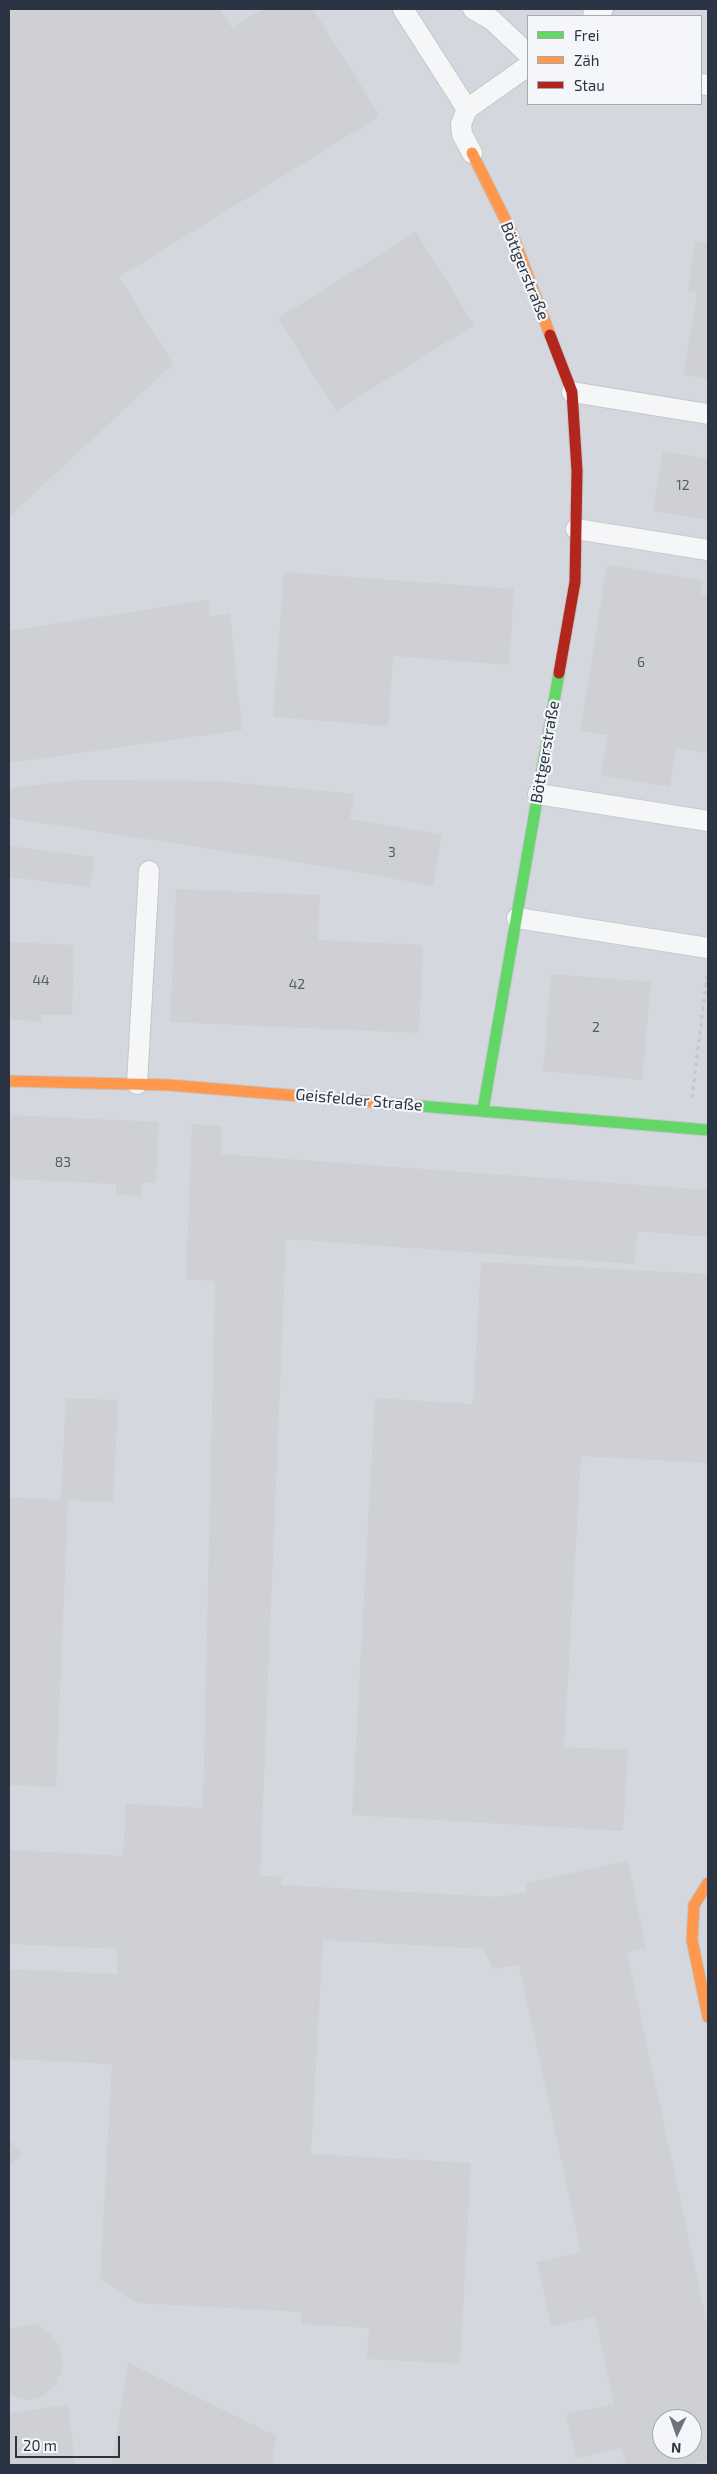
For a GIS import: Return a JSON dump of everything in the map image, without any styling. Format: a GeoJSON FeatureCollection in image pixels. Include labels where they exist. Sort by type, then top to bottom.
{"type":"FeatureCollection","features":[{"type":"Feature","properties":{"kind":"street","name":"Böttgerstraße"},"geometry":{"type":"LineString","coordinates":[[472,153],[511,231],[572,392],[577,471],[575,582],[484,1110]]}},
{"type":"Feature","properties":{"kind":"street","name":"Geisfelder Straße"},"geometry":{"type":"LineString","coordinates":[[9,1081],[137,1084],[484,1110],[708,1130]]}},
{"type":"Feature","properties":{"kind":"street"},"geometry":{"type":"LineString","coordinates":[[708,1883],[694,1905],[692,1940],[708,2018]]}},
{"type":"Feature","properties":{"kind":"lane"},"geometry":{"type":"LineString","coordinates":[[472,9],[492,20],[527,53]]}},
{"type":"Feature","properties":{"kind":"lane"},"geometry":{"type":"LineString","coordinates":[[410,11],[467,109]]}},
{"type":"Feature","properties":{"kind":"lane"},"geometry":{"type":"LineString","coordinates":[[472,153],[462,134],[461,124],[467,109],[527,67]]}},
{"type":"Feature","properties":{"kind":"lane"},"geometry":{"type":"LineString","coordinates":[[572,392],[708,414]]}},
{"type":"Feature","properties":{"kind":"lane"},"geometry":{"type":"LineString","coordinates":[[576,529],[708,550]]}},
{"type":"Feature","properties":{"kind":"lane"},"geometry":{"type":"LineString","coordinates":[[538,794],[708,821]]}},
{"type":"Feature","properties":{"kind":"lane"},"geometry":{"type":"LineString","coordinates":[[137,1084],[149,871]]}},
{"type":"Feature","properties":{"kind":"lane"},"geometry":{"type":"LineString","coordinates":[[517,918],[708,948]]}},
{"type":"Feature","properties":{"kind":"path"},"geometry":{"type":"LineString","coordinates":[[689,1128],[707,971]]}},
{"type":"Feature","properties":{"kind":"shaded area"},"geometry":{"type":"Polygon","coordinates":[[[9,9],[708,9],[708,2465],[9,2465],[9,9]]]}},
{"type":"Feature","properties":{"kind":"building"},"geometry":{"type":"Polygon","coordinates":[[[9,9],[220,9],[232,28],[263,9],[313,9],[380,116],[119,277],[173,364],[10,516],[9,9]]]}},
{"type":"Feature","properties":{"kind":"building"},"geometry":{"type":"Polygon","coordinates":[[[416,232],[474,325],[336,411],[278,318],[416,232]]]}},
{"type":"Feature","properties":{"kind":"building"},"geometry":{"type":"Polygon","coordinates":[[[695,241],[708,243],[708,379],[683,375],[697,293],[688,291],[695,241]]]}},
{"type":"Feature","properties":{"kind":"building"},"geometry":{"type":"Polygon","coordinates":[[[663,451],[708,459],[708,520],[653,511],[663,451]]]}},
{"type":"Feature","properties":{"kind":"building"},"geometry":{"type":"Polygon","coordinates":[[[607,565],[703,581],[701,594],[708,595],[708,753],[676,748],[670,787],[601,776],[608,735],[580,731],[607,565]]]}},
{"type":"Feature","properties":{"kind":"building"},"geometry":{"type":"Polygon","coordinates":[[[284,572],[514,589],[509,665],[393,656],[388,726],[273,717],[284,572]]]}},
{"type":"Feature","properties":{"kind":"building"},"geometry":{"type":"Polygon","coordinates":[[[208,600],[210,616],[230,613],[242,730],[9,763],[9,631],[208,600]]]}},
{"type":"Feature","properties":{"kind":"building"},"geometry":{"type":"Polygon","coordinates":[[[80,780],[218,781],[355,794],[350,819],[442,835],[433,886],[341,869],[9,818],[9,788],[80,780]]]}},
{"type":"Feature","properties":{"kind":"building"},"geometry":{"type":"Polygon","coordinates":[[[9,846],[94,857],[90,887],[9,877],[9,846]]]}},
{"type":"Feature","properties":{"kind":"building"},"geometry":{"type":"Polygon","coordinates":[[[176,889],[320,895],[318,940],[423,945],[419,1033],[170,1022],[176,889]]]}},
{"type":"Feature","properties":{"kind":"building"},"geometry":{"type":"Polygon","coordinates":[[[9,942],[74,945],[72,1015],[41,1015],[41,1021],[9,1020],[9,942]]]}},
{"type":"Feature","properties":{"kind":"building"},"geometry":{"type":"Polygon","coordinates":[[[551,974],[651,982],[642,1080],[543,1071],[551,974]]]}},
{"type":"Feature","properties":{"kind":"building"},"geometry":{"type":"Polygon","coordinates":[[[10,1115],[159,1122],[156,1183],[142,1182],[141,1196],[116,1194],[116,1184],[9,1179],[10,1115]]]}},
{"type":"Feature","properties":{"kind":"building"},"geometry":{"type":"Polygon","coordinates":[[[192,1124],[222,1126],[221,1154],[708,1190],[708,1237],[637,1231],[635,1264],[286,1239],[260,1875],[282,1877],[281,1885],[498,1897],[527,1892],[525,1883],[628,1861],[646,1948],[627,1952],[708,2329],[708,2461],[690,2465],[626,2465],[622,2448],[576,2458],[566,2414],[614,2404],[595,2317],[551,2326],[537,2262],[581,2252],[519,1965],[493,1969],[484,1949],[323,1940],[311,2154],[471,2163],[460,2364],[367,2359],[369,2328],[301,2324],[302,2312],[137,2303],[100,2279],[112,2064],[9,2059],[9,1969],[117,1974],[118,1949],[9,1944],[9,1850],[123,1856],[126,1804],[203,1808],[215,1281],[186,1279],[192,1124]]]}},
{"type":"Feature","properties":{"kind":"building"},"geometry":{"type":"Polygon","coordinates":[[[481,1262],[708,1274],[708,1463],[581,1456],[564,1747],[628,1750],[623,1831],[352,1815],[375,1398],[473,1404],[481,1262]]]}},
{"type":"Feature","properties":{"kind":"building"},"geometry":{"type":"Polygon","coordinates":[[[66,1398],[118,1400],[113,1502],[68,1500],[56,1787],[9,1785],[9,1497],[61,1500],[66,1398]]]}},
{"type":"Feature","properties":{"kind":"building"},"geometry":{"type":"Polygon","coordinates":[[[9,2139],[22,2155],[9,2166],[9,2139]]]}},
{"type":"Feature","properties":{"kind":"building"},"geometry":{"type":"Polygon","coordinates":[[[36,2324],[47,2331],[60,2346],[63,2366],[56,2385],[43,2396],[28,2400],[9,2395],[9,2329],[36,2324]]]}},
{"type":"Feature","properties":{"kind":"building"},"geometry":{"type":"Polygon","coordinates":[[[128,2363],[276,2436],[272,2465],[112,2465],[128,2363]]]}},
{"type":"Feature","properties":{"kind":"building"},"geometry":{"type":"Polygon","coordinates":[[[68,2405],[75,2465],[9,2465],[9,2413],[68,2405]]]}},
{"type":"Feature","properties":{"kind":"traffic: fast"},"geometry":{"type":"LineString","coordinates":[[483,1110],[559,673]]}},
{"type":"Feature","properties":{"kind":"traffic: fast"},"geometry":{"type":"LineString","coordinates":[[384,1103],[708,1130]]}},
{"type":"Feature","properties":{"kind":"traffic: slow"},"geometry":{"type":"LineString","coordinates":[[472,153],[511,231],[550,335]]}},
{"type":"Feature","properties":{"kind":"traffic: slow"},"geometry":{"type":"LineString","coordinates":[[9,1081],[169,1085],[384,1103]]}},
{"type":"Feature","properties":{"kind":"traffic: slow"},"geometry":{"type":"LineString","coordinates":[[708,1883],[694,1905],[692,1940],[708,2017]]}},
{"type":"Feature","properties":{"kind":"traffic: jam"},"geometry":{"type":"LineString","coordinates":[[550,335],[572,392],[577,471],[575,582],[559,673]]}}]}
